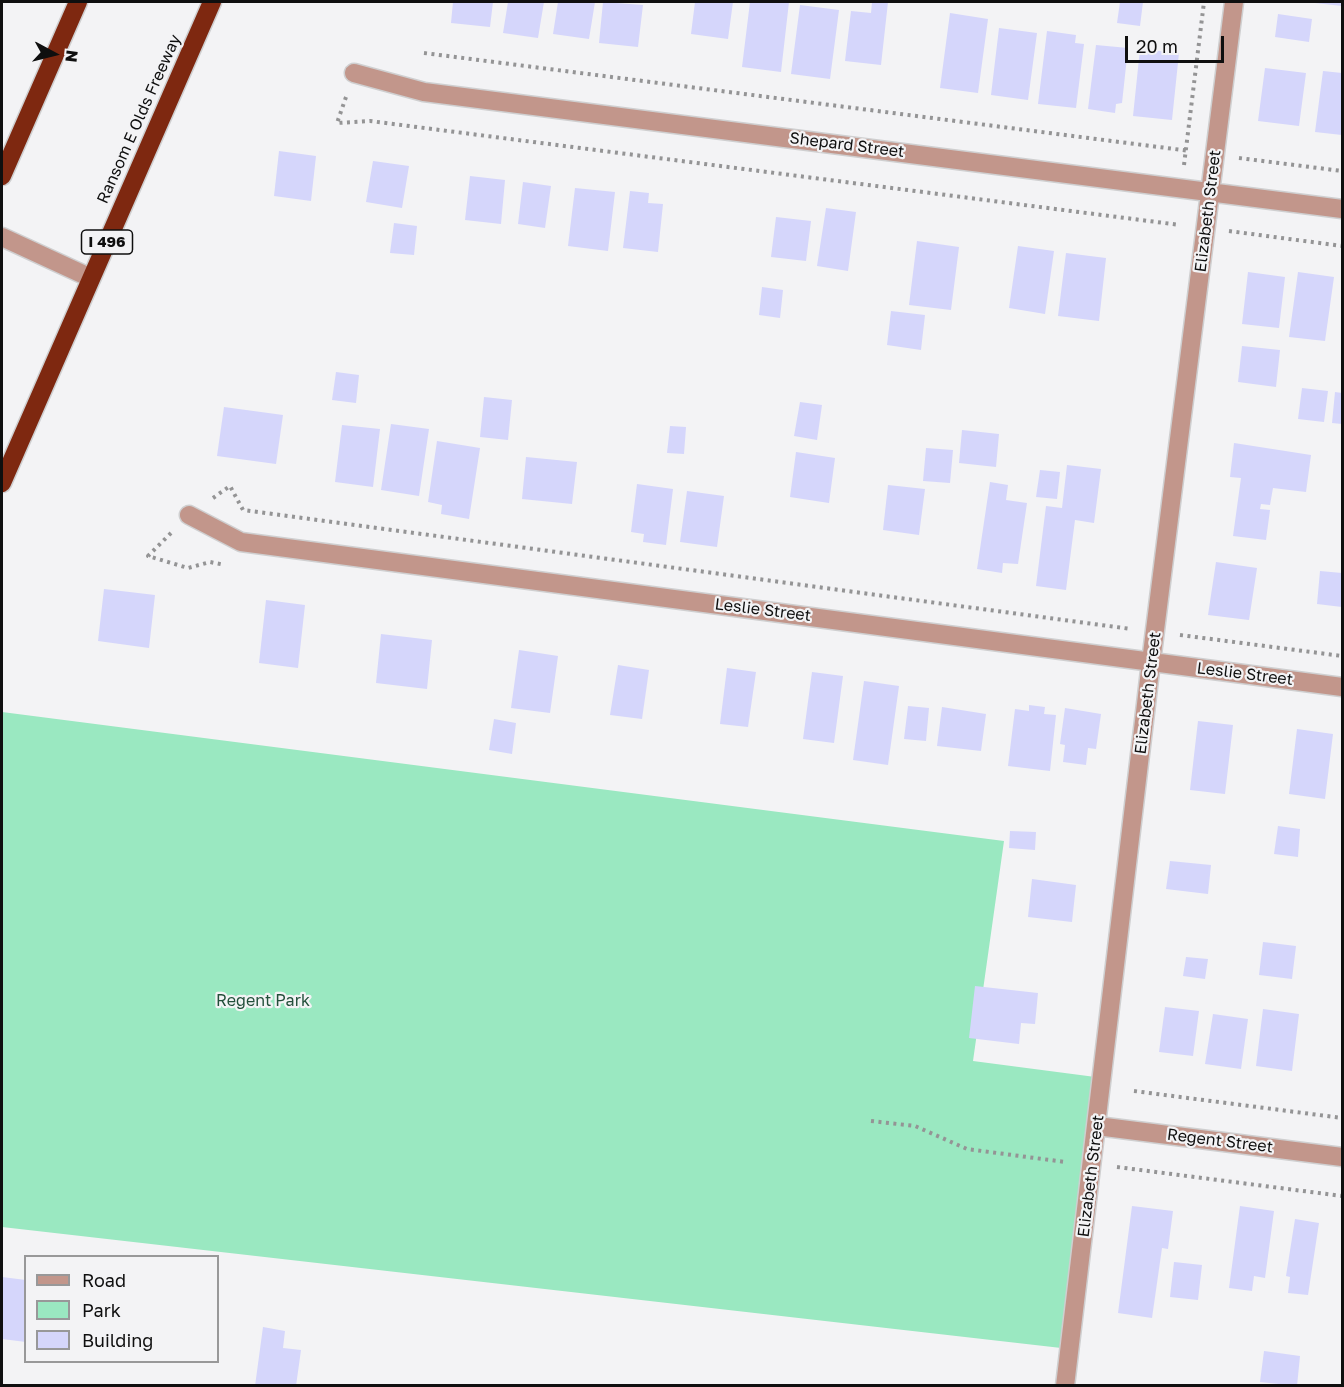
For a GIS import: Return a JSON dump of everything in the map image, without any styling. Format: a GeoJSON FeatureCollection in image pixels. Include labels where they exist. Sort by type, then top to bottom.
{"type":"FeatureCollection","features":[{"type":"Feature","properties":{"kind":"highway"},"geometry":{"type":"LineString","coordinates":[[2,176],[78,2]]}},
{"type":"Feature","properties":{"kind":"highway","name":"Ransom E Olds Freeway"},"geometry":{"type":"LineString","coordinates":[[2,483],[212,2]]}},
{"type":"Feature","properties":{"kind":"street","name":"Elizabeth Street"},"geometry":{"type":"LineString","coordinates":[[1065,1386],[1151,662],[1233,2]]}},
{"type":"Feature","properties":{"kind":"street","name":"Shepard Street"},"geometry":{"type":"LineString","coordinates":[[354,74],[424,92],[1342,209]]}},
{"type":"Feature","properties":{"kind":"street"},"geometry":{"type":"LineString","coordinates":[[2,237],[91,278]]}},
{"type":"Feature","properties":{"kind":"street","name":"Leslie Street"},"geometry":{"type":"LineString","coordinates":[[189,515],[241,542],[1342,687]]}},
{"type":"Feature","properties":{"kind":"street","name":"Regent Street"},"geometry":{"type":"LineString","coordinates":[[1097,1126],[1342,1157]]}},
{"type":"Feature","properties":{"kind":"path"},"geometry":{"type":"LineString","coordinates":[[1177,225],[1204,2]]}},
{"type":"Feature","properties":{"kind":"path"},"geometry":{"type":"LineString","coordinates":[[424,53],[1342,171]]}},
{"type":"Feature","properties":{"kind":"path"},"geometry":{"type":"LineString","coordinates":[[354,74],[337,123],[370,121],[1342,246]]}},
{"type":"Feature","properties":{"kind":"path"},"geometry":{"type":"LineString","coordinates":[[189,515],[230,486],[243,510],[1342,656]]}},
{"type":"Feature","properties":{"kind":"path"},"geometry":{"type":"LineString","coordinates":[[1134,1091],[1342,1118]]}},
{"type":"Feature","properties":{"kind":"green space","name":"Regent Park"},"geometry":{"type":"Polygon","coordinates":[[[2,712],[1004,841],[973,1061],[1103,1078],[1070,1349],[2,1227],[2,712]]]}},
{"type":"Feature","properties":{"kind":"building"},"geometry":{"type":"Polygon","coordinates":[[[453,2],[493,2],[490,27],[451,23],[453,2]]]}},
{"type":"Feature","properties":{"kind":"building"},"geometry":{"type":"Polygon","coordinates":[[[508,2],[544,2],[538,38],[503,33],[508,2]]]}},
{"type":"Feature","properties":{"kind":"building"},"geometry":{"type":"Polygon","coordinates":[[[558,2],[595,2],[589,39],[553,34],[558,2]]]}},
{"type":"Feature","properties":{"kind":"building"},"geometry":{"type":"Polygon","coordinates":[[[603,2],[643,5],[638,47],[599,43],[603,2]]]}},
{"type":"Feature","properties":{"kind":"building"},"geometry":{"type":"Polygon","coordinates":[[[695,2],[733,2],[728,39],[691,34],[695,2]]]}},
{"type":"Feature","properties":{"kind":"building"},"geometry":{"type":"Polygon","coordinates":[[[750,2],[789,2],[781,72],[742,67],[750,2]]]}},
{"type":"Feature","properties":{"kind":"building"},"geometry":{"type":"Polygon","coordinates":[[[872,2],[888,2],[881,65],[845,61],[851,11],[871,13],[872,2]]]}},
{"type":"Feature","properties":{"kind":"building"},"geometry":{"type":"Polygon","coordinates":[[[1120,2],[1143,2],[1140,26],[1117,23],[1120,2]]]}},
{"type":"Feature","properties":{"kind":"building"},"geometry":{"type":"Polygon","coordinates":[[[1342,2],[1342,6],[1315,3],[1342,2]]]}},
{"type":"Feature","properties":{"kind":"building"},"geometry":{"type":"Polygon","coordinates":[[[800,5],[839,10],[830,79],[791,74],[800,5]]]}},
{"type":"Feature","properties":{"kind":"building"},"geometry":{"type":"Polygon","coordinates":[[[950,13],[988,19],[978,93],[940,88],[950,13]]]}},
{"type":"Feature","properties":{"kind":"building"},"geometry":{"type":"Polygon","coordinates":[[[1278,14],[1312,19],[1309,42],[1275,37],[1278,14]]]}},
{"type":"Feature","properties":{"kind":"building"},"geometry":{"type":"Polygon","coordinates":[[[999,28],[1037,33],[1028,100],[991,95],[999,28]]]}},
{"type":"Feature","properties":{"kind":"building"},"geometry":{"type":"Polygon","coordinates":[[[1047,31],[1076,35],[1075,43],[1084,44],[1076,108],[1038,104],[1047,31]]]}},
{"type":"Feature","properties":{"kind":"building"},"geometry":{"type":"Polygon","coordinates":[[[1096,45],[1128,48],[1122,103],[1116,104],[1115,113],[1088,109],[1096,45]]]}},
{"type":"Feature","properties":{"kind":"building"},"geometry":{"type":"Polygon","coordinates":[[[1140,49],[1179,53],[1172,120],[1133,116],[1140,49]]]}},
{"type":"Feature","properties":{"kind":"building"},"geometry":{"type":"Polygon","coordinates":[[[1265,68],[1306,73],[1299,126],[1258,121],[1265,68]]]}},
{"type":"Feature","properties":{"kind":"building"},"geometry":{"type":"Polygon","coordinates":[[[1323,71],[1342,73],[1342,135],[1315,132],[1323,71]]]}},
{"type":"Feature","properties":{"kind":"building"},"geometry":{"type":"Polygon","coordinates":[[[279,151],[316,156],[311,201],[274,196],[279,151]]]}},
{"type":"Feature","properties":{"kind":"building"},"geometry":{"type":"Polygon","coordinates":[[[373,161],[409,166],[402,208],[366,202],[373,161]]]}},
{"type":"Feature","properties":{"kind":"building"},"geometry":{"type":"Polygon","coordinates":[[[470,176],[505,180],[501,224],[465,220],[470,176]]]}},
{"type":"Feature","properties":{"kind":"building"},"geometry":{"type":"Polygon","coordinates":[[[523,182],[551,186],[545,228],[518,224],[523,182]]]}},
{"type":"Feature","properties":{"kind":"building"},"geometry":{"type":"Polygon","coordinates":[[[575,188],[615,192],[608,251],[568,246],[575,188]]]}},
{"type":"Feature","properties":{"kind":"building"},"geometry":{"type":"Polygon","coordinates":[[[630,191],[649,193],[648,203],[663,204],[658,252],[623,248],[630,191]]]}},
{"type":"Feature","properties":{"kind":"building"},"geometry":{"type":"Polygon","coordinates":[[[826,208],[856,212],[848,271],[817,266],[826,208]]]}},
{"type":"Feature","properties":{"kind":"building"},"geometry":{"type":"Polygon","coordinates":[[[776,217],[811,221],[806,261],[771,257],[776,217]]]}},
{"type":"Feature","properties":{"kind":"building"},"geometry":{"type":"Polygon","coordinates":[[[394,223],[417,226],[414,255],[390,253],[394,223]]]}},
{"type":"Feature","properties":{"kind":"building"},"geometry":{"type":"Polygon","coordinates":[[[917,241],[959,247],[951,310],[909,305],[917,241]]]}},
{"type":"Feature","properties":{"kind":"building"},"geometry":{"type":"Polygon","coordinates":[[[1018,246],[1054,251],[1045,314],[1009,308],[1018,246]]]}},
{"type":"Feature","properties":{"kind":"building"},"geometry":{"type":"Polygon","coordinates":[[[1066,253],[1106,258],[1099,321],[1058,316],[1066,253]]]}},
{"type":"Feature","properties":{"kind":"building"},"geometry":{"type":"Polygon","coordinates":[[[1248,272],[1285,277],[1279,328],[1242,324],[1248,272]]]}},
{"type":"Feature","properties":{"kind":"building"},"geometry":{"type":"Polygon","coordinates":[[[1298,272],[1334,277],[1325,341],[1289,337],[1298,272]]]}},
{"type":"Feature","properties":{"kind":"building"},"geometry":{"type":"Polygon","coordinates":[[[762,287],[783,290],[780,318],[759,315],[762,287]]]}},
{"type":"Feature","properties":{"kind":"building"},"geometry":{"type":"Polygon","coordinates":[[[891,311],[925,315],[921,350],[887,345],[891,311]]]}},
{"type":"Feature","properties":{"kind":"building"},"geometry":{"type":"Polygon","coordinates":[[[1242,346],[1280,350],[1276,387],[1238,382],[1242,346]]]}},
{"type":"Feature","properties":{"kind":"building"},"geometry":{"type":"Polygon","coordinates":[[[336,372],[359,375],[356,403],[332,400],[336,372]]]}},
{"type":"Feature","properties":{"kind":"building"},"geometry":{"type":"Polygon","coordinates":[[[1302,388],[1328,391],[1324,422],[1298,419],[1302,388]]]}},
{"type":"Feature","properties":{"kind":"building"},"geometry":{"type":"Polygon","coordinates":[[[1335,392],[1342,393],[1342,424],[1332,423],[1335,392]]]}},
{"type":"Feature","properties":{"kind":"building"},"geometry":{"type":"Polygon","coordinates":[[[484,397],[512,400],[508,440],[480,437],[484,397]]]}},
{"type":"Feature","properties":{"kind":"building"},"geometry":{"type":"Polygon","coordinates":[[[800,402],[822,405],[817,440],[794,436],[800,402]]]}},
{"type":"Feature","properties":{"kind":"building"},"geometry":{"type":"Polygon","coordinates":[[[224,407],[283,415],[276,464],[217,456],[224,407]]]}},
{"type":"Feature","properties":{"kind":"building"},"geometry":{"type":"Polygon","coordinates":[[[391,424],[429,429],[419,496],[381,490],[391,424]]]}},
{"type":"Feature","properties":{"kind":"building"},"geometry":{"type":"Polygon","coordinates":[[[342,425],[380,429],[373,487],[335,482],[342,425]]]}},
{"type":"Feature","properties":{"kind":"building"},"geometry":{"type":"Polygon","coordinates":[[[670,426],[686,427],[684,454],[667,453],[670,426]]]}},
{"type":"Feature","properties":{"kind":"building"},"geometry":{"type":"Polygon","coordinates":[[[962,430],[999,434],[996,467],[959,463],[962,430]]]}},
{"type":"Feature","properties":{"kind":"building"},"geometry":{"type":"Polygon","coordinates":[[[437,441],[480,448],[469,519],[441,514],[442,505],[428,502],[437,441]]]}},
{"type":"Feature","properties":{"kind":"building"},"geometry":{"type":"Polygon","coordinates":[[[1234,443],[1311,455],[1306,492],[1273,488],[1270,505],[1261,504],[1260,509],[1270,510],[1266,540],[1233,536],[1241,478],[1230,477],[1234,443]]]}},
{"type":"Feature","properties":{"kind":"building"},"geometry":{"type":"Polygon","coordinates":[[[926,448],[953,450],[950,483],[923,481],[926,448]]]}},
{"type":"Feature","properties":{"kind":"building"},"geometry":{"type":"Polygon","coordinates":[[[796,452],[835,458],[829,503],[790,497],[796,452]]]}},
{"type":"Feature","properties":{"kind":"building"},"geometry":{"type":"Polygon","coordinates":[[[526,457],[577,462],[572,504],[522,499],[526,457]]]}},
{"type":"Feature","properties":{"kind":"building"},"geometry":{"type":"Polygon","coordinates":[[[1067,465],[1101,469],[1094,523],[1075,520],[1066,590],[1036,586],[1046,506],[1062,508],[1067,465]]]}},
{"type":"Feature","properties":{"kind":"building"},"geometry":{"type":"Polygon","coordinates":[[[1040,470],[1060,472],[1057,499],[1036,497],[1040,470]]]}},
{"type":"Feature","properties":{"kind":"building"},"geometry":{"type":"Polygon","coordinates":[[[990,482],[1008,485],[1006,500],[1027,503],[1018,564],[1003,563],[1002,573],[977,569],[990,482]]]}},
{"type":"Feature","properties":{"kind":"building"},"geometry":{"type":"Polygon","coordinates":[[[637,484],[673,489],[666,545],[643,542],[644,534],[631,532],[637,484]]]}},
{"type":"Feature","properties":{"kind":"building"},"geometry":{"type":"Polygon","coordinates":[[[888,485],[925,489],[919,535],[883,530],[888,485]]]}},
{"type":"Feature","properties":{"kind":"building"},"geometry":{"type":"Polygon","coordinates":[[[687,491],[724,496],[717,547],[680,542],[687,491]]]}},
{"type":"Feature","properties":{"kind":"building"},"geometry":{"type":"Polygon","coordinates":[[[1216,562],[1257,568],[1249,620],[1208,615],[1216,562]]]}},
{"type":"Feature","properties":{"kind":"building"},"geometry":{"type":"Polygon","coordinates":[[[1320,571],[1342,573],[1342,607],[1317,604],[1320,571]]]}},
{"type":"Feature","properties":{"kind":"building"},"geometry":{"type":"Polygon","coordinates":[[[104,589],[155,595],[149,648],[98,641],[104,589]]]}},
{"type":"Feature","properties":{"kind":"building"},"geometry":{"type":"Polygon","coordinates":[[[266,600],[305,605],[298,668],[259,663],[266,600]]]}},
{"type":"Feature","properties":{"kind":"building"},"geometry":{"type":"Polygon","coordinates":[[[381,634],[432,640],[427,689],[376,683],[381,634]]]}},
{"type":"Feature","properties":{"kind":"building"},"geometry":{"type":"Polygon","coordinates":[[[519,650],[558,656],[550,713],[511,708],[519,650]]]}},
{"type":"Feature","properties":{"kind":"building"},"geometry":{"type":"Polygon","coordinates":[[[618,665],[649,670],[642,719],[610,715],[618,665]]]}},
{"type":"Feature","properties":{"kind":"building"},"geometry":{"type":"Polygon","coordinates":[[[727,668],[756,672],[748,727],[720,724],[727,668]]]}},
{"type":"Feature","properties":{"kind":"building"},"geometry":{"type":"Polygon","coordinates":[[[812,672],[843,676],[834,743],[803,739],[812,672]]]}},
{"type":"Feature","properties":{"kind":"building"},"geometry":{"type":"Polygon","coordinates":[[[864,681],[899,686],[888,765],[853,760],[864,681]]]}},
{"type":"Feature","properties":{"kind":"building"},"geometry":{"type":"Polygon","coordinates":[[[1029,705],[1045,707],[1044,714],[1056,715],[1050,771],[1008,766],[1015,709],[1029,711],[1029,705]]]}},
{"type":"Feature","properties":{"kind":"building"},"geometry":{"type":"Polygon","coordinates":[[[908,706],[929,708],[926,741],[904,739],[908,706]]]}},
{"type":"Feature","properties":{"kind":"building"},"geometry":{"type":"Polygon","coordinates":[[[942,707],[986,714],[981,751],[937,746],[942,707]]]}},
{"type":"Feature","properties":{"kind":"building"},"geometry":{"type":"Polygon","coordinates":[[[1065,708],[1101,714],[1096,749],[1088,748],[1086,765],[1063,762],[1065,745],[1060,744],[1065,708]]]}},
{"type":"Feature","properties":{"kind":"building"},"geometry":{"type":"Polygon","coordinates":[[[494,719],[516,723],[512,754],[489,750],[494,719]]]}},
{"type":"Feature","properties":{"kind":"building"},"geometry":{"type":"Polygon","coordinates":[[[1198,721],[1233,725],[1225,794],[1190,790],[1198,721]]]}},
{"type":"Feature","properties":{"kind":"building"},"geometry":{"type":"Polygon","coordinates":[[[1297,729],[1333,734],[1325,799],[1289,794],[1297,729]]]}},
{"type":"Feature","properties":{"kind":"building"},"geometry":{"type":"Polygon","coordinates":[[[1278,826],[1300,829],[1298,857],[1274,854],[1278,826]]]}},
{"type":"Feature","properties":{"kind":"building"},"geometry":{"type":"Polygon","coordinates":[[[1010,831],[1036,832],[1035,850],[1009,848],[1010,831]]]}},
{"type":"Feature","properties":{"kind":"building"},"geometry":{"type":"Polygon","coordinates":[[[1170,861],[1211,865],[1208,894],[1166,889],[1170,861]]]}},
{"type":"Feature","properties":{"kind":"building"},"geometry":{"type":"Polygon","coordinates":[[[1032,879],[1076,885],[1072,922],[1028,917],[1032,879]]]}},
{"type":"Feature","properties":{"kind":"building"},"geometry":{"type":"Polygon","coordinates":[[[1263,942],[1296,946],[1292,979],[1259,975],[1263,942]]]}},
{"type":"Feature","properties":{"kind":"building"},"geometry":{"type":"Polygon","coordinates":[[[1186,957],[1208,959],[1205,979],[1183,976],[1186,957]]]}},
{"type":"Feature","properties":{"kind":"building"},"geometry":{"type":"Polygon","coordinates":[[[975,986],[1038,993],[1035,1024],[1021,1023],[1019,1044],[969,1038],[975,986]]]}},
{"type":"Feature","properties":{"kind":"building"},"geometry":{"type":"Polygon","coordinates":[[[1165,1007],[1199,1011],[1193,1056],[1159,1052],[1165,1007]]]}},
{"type":"Feature","properties":{"kind":"building"},"geometry":{"type":"Polygon","coordinates":[[[1263,1009],[1299,1014],[1292,1071],[1256,1066],[1263,1009]]]}},
{"type":"Feature","properties":{"kind":"building"},"geometry":{"type":"Polygon","coordinates":[[[1213,1014],[1248,1019],[1241,1069],[1205,1064],[1213,1014]]]}},
{"type":"Feature","properties":{"kind":"building"},"geometry":{"type":"Polygon","coordinates":[[[1132,1206],[1173,1211],[1168,1249],[1162,1248],[1152,1318],[1118,1313],[1132,1206]]]}},
{"type":"Feature","properties":{"kind":"building"},"geometry":{"type":"Polygon","coordinates":[[[1240,1206],[1274,1211],[1265,1278],[1254,1276],[1252,1291],[1229,1288],[1240,1206]]]}},
{"type":"Feature","properties":{"kind":"building"},"geometry":{"type":"Polygon","coordinates":[[[1295,1219],[1319,1223],[1308,1295],[1288,1293],[1290,1277],[1286,1276],[1295,1219]]]}},
{"type":"Feature","properties":{"kind":"building"},"geometry":{"type":"Polygon","coordinates":[[[1174,1262],[1202,1265],[1198,1300],[1170,1297],[1174,1262]]]}},
{"type":"Feature","properties":{"kind":"building"},"geometry":{"type":"Polygon","coordinates":[[[2,1277],[24,1280],[24,1342],[2,1339],[2,1277]]]}},
{"type":"Feature","properties":{"kind":"building"},"geometry":{"type":"Polygon","coordinates":[[[263,1327],[285,1331],[283,1348],[301,1350],[296,1386],[255,1386],[263,1327]]]}},
{"type":"Feature","properties":{"kind":"building"},"geometry":{"type":"Polygon","coordinates":[[[1264,1351],[1300,1356],[1297,1386],[1260,1382],[1264,1351]]]}}]}
